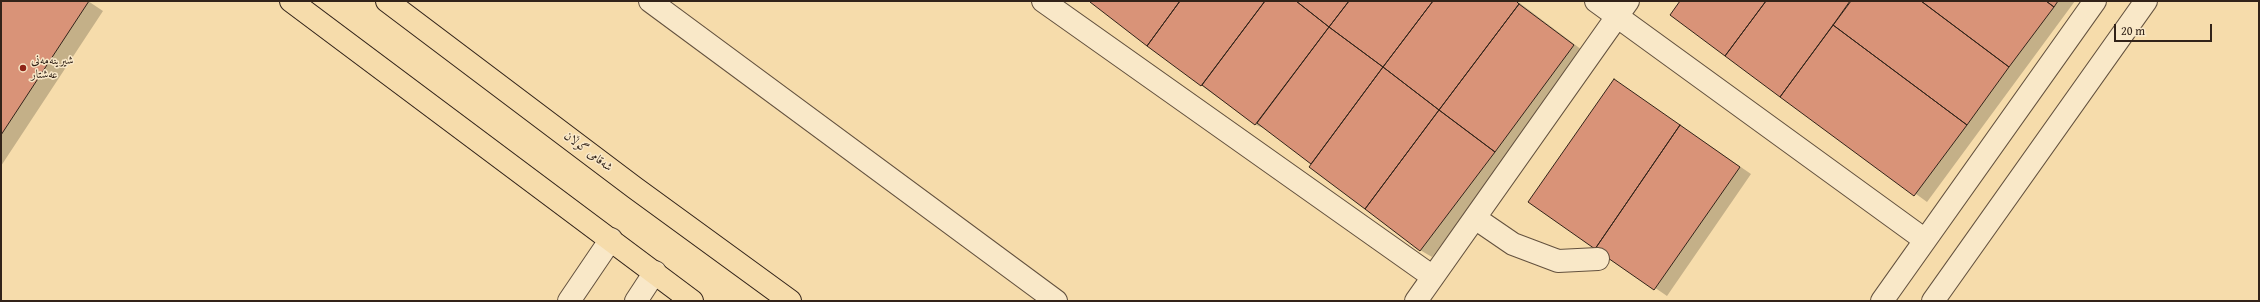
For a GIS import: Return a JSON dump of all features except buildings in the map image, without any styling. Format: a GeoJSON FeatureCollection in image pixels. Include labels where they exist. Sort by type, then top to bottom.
{"type":"FeatureCollection","features":[{"type":"Feature","properties":{"kind":"main road"},"geometry":{"type":"LineString","coordinates":[[291,1],[610,238],[692,301]]}},
{"type":"Feature","properties":{"kind":"main road","name":"شەقامی گوڵان"},"geometry":{"type":"LineString","coordinates":[[387,1],[635,188],[790,301]]}},
{"type":"Feature","properties":{"kind":"street"},"geometry":{"type":"LineString","coordinates":[[650,1],[1056,301]]}},
{"type":"Feature","properties":{"kind":"street"},"geometry":{"type":"LineString","coordinates":[[1043,1],[1433,277]]}},
{"type":"Feature","properties":{"kind":"street"},"geometry":{"type":"LineString","coordinates":[[1596,1],[1623,9],[1925,240]]}},
{"type":"Feature","properties":{"kind":"street"},"geometry":{"type":"LineString","coordinates":[[1882,301],[2095,1]]}},
{"type":"Feature","properties":{"kind":"street"},"geometry":{"type":"LineString","coordinates":[[1933,301],[2146,1]]}},
{"type":"Feature","properties":{"kind":"street"},"geometry":{"type":"LineString","coordinates":[[1416,301],[1623,9]]}},
{"type":"Feature","properties":{"kind":"street"},"geometry":{"type":"LineString","coordinates":[[1475,218],[1513,244],[1558,261],[1598,258]]}},
{"type":"Feature","properties":{"kind":"street"},"geometry":{"type":"LineString","coordinates":[[569,301],[610,238]]}},
{"type":"Feature","properties":{"kind":"street"},"geometry":{"type":"LineString","coordinates":[[636,301],[655,272]]}},
{"type":"Feature","properties":{"kind":"place","name":"شیرینەمەنی عەشتار"},"geometry":{"type":"Point","coordinates":[23,68]}}]}
